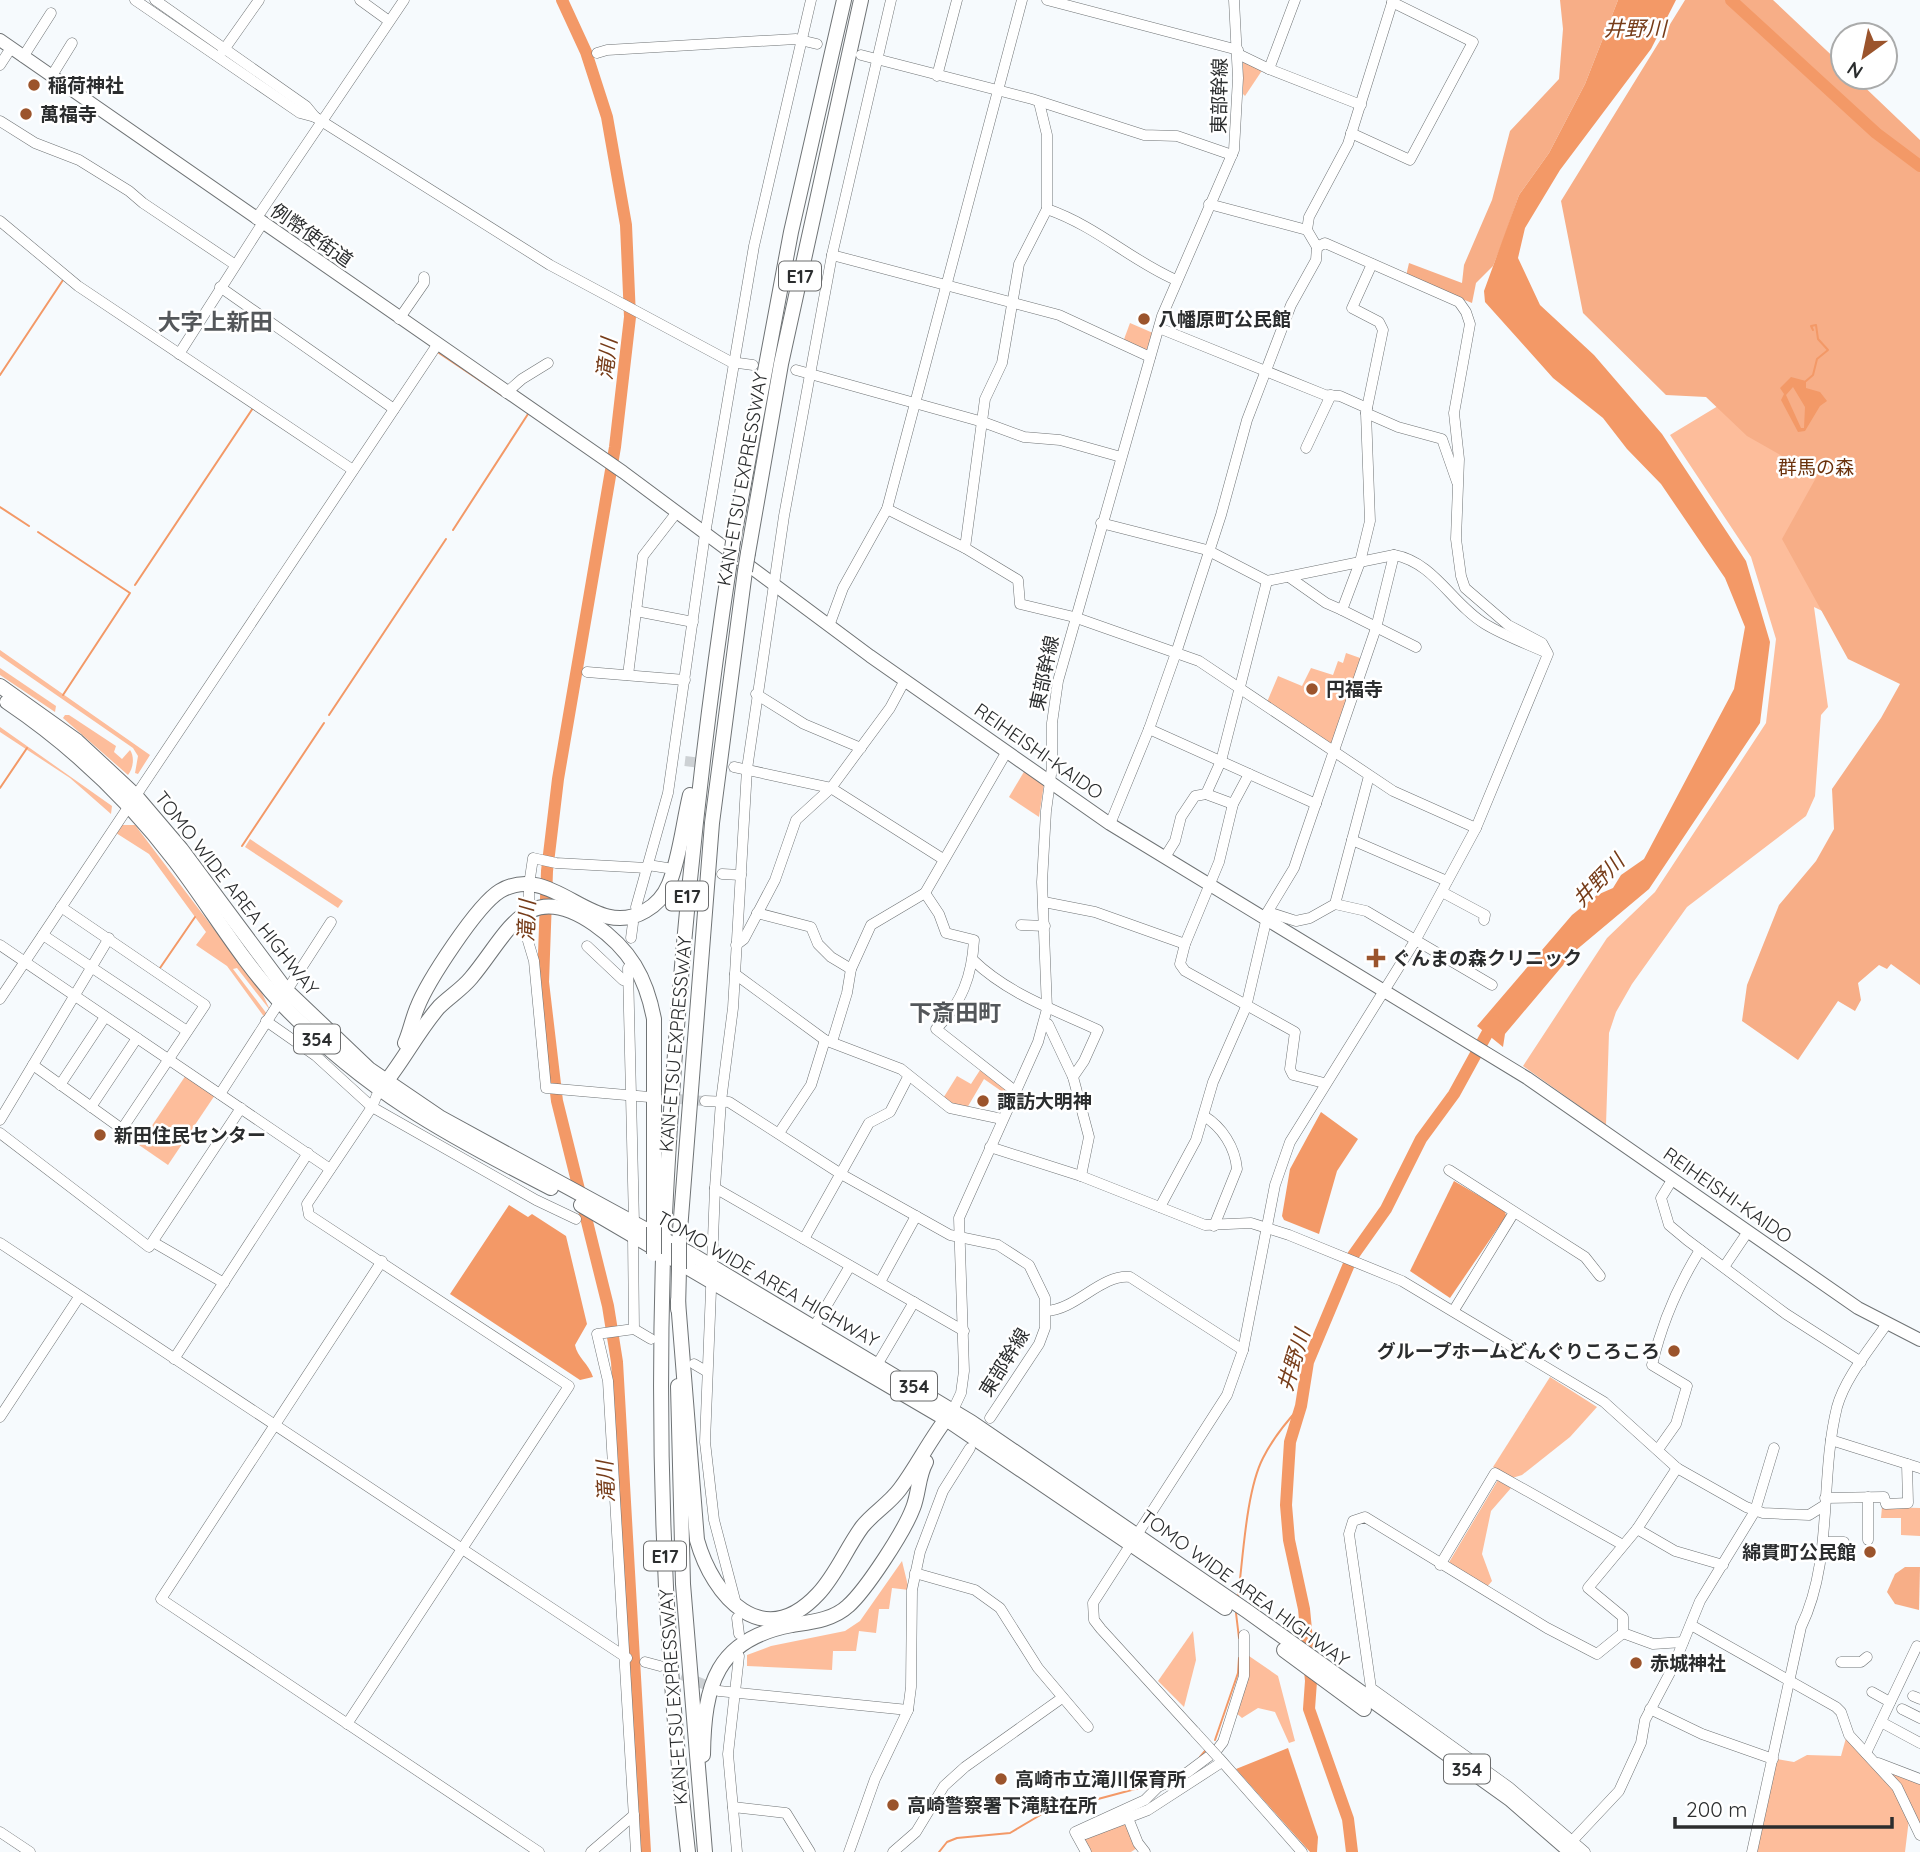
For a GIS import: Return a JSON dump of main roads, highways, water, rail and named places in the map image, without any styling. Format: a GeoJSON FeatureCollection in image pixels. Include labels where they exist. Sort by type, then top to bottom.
{"type":"FeatureCollection","features":[{"type":"Feature","properties":{"kind":"highway","name":"KAN-ETSU EXPRESSWAY"},"geometry":{"type":"LineString","coordinates":[[688,1852],[666,1584],[662,1297],[659,1256],[682,943],[704,735],[733,542],[789,244],[844,0]]}},
{"type":"Feature","properties":{"kind":"highway","name":"KAN-ETSU EXPRESSWAY"},"geometry":{"type":"LineString","coordinates":[[705,1852],[683,1584],[678,1301],[679,1243],[712,823],[745,571],[781,364],[861,0]]}},
{"type":"Feature","properties":{"kind":"highway","name":"TOMO WIDE AREA HIGHWAY"},"geometry":{"type":"LineString","coordinates":[[0,686],[69,734],[181,849],[283,995],[382,1083],[592,1206],[877,1364],[950,1417]]}},
{"type":"Feature","properties":{"kind":"highway","name":"TOMO WIDE AREA HIGHWAY"},"geometry":{"type":"LineString","coordinates":[[0,698],[131,800]]}},
{"type":"Feature","properties":{"kind":"highway"},"geometry":{"type":"LineString","coordinates":[[382,1083],[439,1007],[471,978],[512,922],[529,911],[560,900],[616,918],[641,914],[657,902],[672,875],[704,735]]}},
{"type":"Feature","properties":{"kind":"highway"},"geometry":{"type":"LineString","coordinates":[[382,1083],[405,1043],[423,996],[477,913],[502,890],[530,884],[560,900],[626,951],[643,977],[649,992],[654,1019],[659,1230]]}},
{"type":"Feature","properties":{"kind":"highway","name":"TOMO WIDE AREA HIGHWAY"},"geometry":{"type":"LineString","coordinates":[[710,1272],[950,1417],[1133,1538],[1223,1600],[1246,1623],[1279,1641],[1506,1807],[1559,1852]]}},
{"type":"Feature","properties":{"kind":"highway"},"geometry":{"type":"LineString","coordinates":[[678,1301],[697,1540],[716,1587],[730,1603],[747,1614],[780,1617],[802,1608],[818,1594],[865,1524],[889,1503],[950,1417]]}},
{"type":"Feature","properties":{"kind":"highway"},"geometry":{"type":"LineString","coordinates":[[702,1829],[704,1720],[712,1683],[719,1668],[733,1650],[754,1636],[829,1617],[852,1602],[908,1517],[921,1471],[950,1417]]}},
{"type":"Feature","properties":{"kind":"highway","name":"TOMO WIDE AREA HIGHWAY"},"geometry":{"type":"LineString","coordinates":[[1358,1699],[1510,1799],[1572,1846]]}},
{"type":"Feature","properties":{"kind":"main road","name":"例幣使街道"},"geometry":{"type":"LineString","coordinates":[[5,44],[620,470]]}},
{"type":"Feature","properties":{"kind":"main road","name":"REIHEISHI-KAIDO"},"geometry":{"type":"LineString","coordinates":[[620,470],[829,626],[1110,824],[1266,915],[1520,1073],[1747,1233],[1886,1325],[1920,1340]]}},
{"type":"Feature","properties":{"kind":"water","name":"井野川"},"geometry":{"type":"Polygon","coordinates":[[[1618,0],[1676,0],[1651,49],[1560,170],[1525,228],[1518,258],[1540,305],[1594,355],[1662,434],[1746,561],[1770,642],[1760,723],[1649,889],[1575,951],[1505,1034],[1503,1047],[1477,1026],[1572,915],[1597,895],[1613,888],[1621,875],[1644,859],[1734,689],[1745,627],[1725,578],[1661,484],[1627,449],[1603,418],[1553,378],[1485,302],[1484,291],[1519,195],[1549,153],[1585,84],[1618,0]]]}},
{"type":"Feature","properties":{"kind":"water"},"geometry":{"type":"Polygon","coordinates":[[[1791,377],[1806,381],[1806,388],[1820,392],[1827,401],[1820,406],[1805,431],[1798,432],[1781,400],[1784,394],[1780,388],[1791,377]],[[1793,387],[1786,395],[1801,428],[1804,428],[1805,407],[1793,387]]]}},
{"type":"Feature","properties":{"kind":"water"},"geometry":{"type":"Polygon","coordinates":[[[1321,1112],[1358,1139],[1337,1171],[1319,1234],[1284,1220],[1282,1216],[1290,1169],[1321,1112]]]}},
{"type":"Feature","properties":{"kind":"water"},"geometry":{"type":"Polygon","coordinates":[[[1454,1181],[1505,1211],[1506,1216],[1450,1298],[1410,1271],[1454,1181]]]}},
{"type":"Feature","properties":{"kind":"water"},"geometry":{"type":"Polygon","coordinates":[[[509,1205],[528,1217],[532,1214],[566,1236],[587,1324],[575,1345],[593,1377],[580,1380],[450,1294],[509,1205]]]}},
{"type":"Feature","properties":{"kind":"water"},"geometry":{"type":"Polygon","coordinates":[[[1288,1748],[1318,1837],[1317,1852],[1310,1852],[1236,1769],[1288,1748]]]}},
{"type":"Feature","properties":{"kind":"waterway","name":"滝川"},"geometry":{"type":"LineString","coordinates":[[562,0],[586,52],[607,117],[626,225],[630,317],[615,447],[558,779],[547,871],[543,982],[557,1101],[608,1306],[617,1362],[645,1852]]}},
{"type":"Feature","properties":{"kind":"waterway"},"geometry":{"type":"LineString","coordinates":[[1731,0],[1876,133],[1920,166]]}},
{"type":"Feature","properties":{"kind":"waterway"},"geometry":{"type":"LineString","coordinates":[[0,375],[63,280]]}},
{"type":"Feature","properties":{"kind":"waterway"},"geometry":{"type":"LineString","coordinates":[[1806,381],[1813,375],[1817,359],[1828,350],[1818,339],[1816,325],[1811,326],[1813,330]]}},
{"type":"Feature","properties":{"kind":"waterway"},"geometry":{"type":"LineString","coordinates":[[439,353],[503,396]]}},
{"type":"Feature","properties":{"kind":"waterway"},"geometry":{"type":"LineString","coordinates":[[135,585],[253,408]]}},
{"type":"Feature","properties":{"kind":"waterway"},"geometry":{"type":"LineString","coordinates":[[453,530],[528,414]]}},
{"type":"Feature","properties":{"kind":"waterway"},"geometry":{"type":"LineString","coordinates":[[0,507],[29,526]]}},
{"type":"Feature","properties":{"kind":"waterway"},"geometry":{"type":"LineString","coordinates":[[38,532],[130,593],[63,695]]}},
{"type":"Feature","properties":{"kind":"waterway"},"geometry":{"type":"LineString","coordinates":[[329,715],[446,539]]}},
{"type":"Feature","properties":{"kind":"waterway"},"geometry":{"type":"LineString","coordinates":[[242,846],[324,723]]}},
{"type":"Feature","properties":{"kind":"waterway"},"geometry":{"type":"LineString","coordinates":[[0,788],[27,748]]}},
{"type":"Feature","properties":{"kind":"waterway"},"geometry":{"type":"LineString","coordinates":[[160,968],[195,917]]}},
{"type":"Feature","properties":{"kind":"waterway","name":"井野川"},"geometry":{"type":"LineString","coordinates":[[1352,1852],[1348,1819],[1309,1709],[1311,1681],[1304,1609],[1289,1540],[1286,1505],[1290,1442],[1301,1406],[1308,1362],[1352,1257],[1386,1209],[1421,1139],[1454,1094],[1494,1021]]}},
{"type":"Feature","properties":{"kind":"waterway"},"geometry":{"type":"LineString","coordinates":[[1238,1597],[1249,1506],[1257,1472],[1275,1437],[1301,1406]]}},
{"type":"Feature","properties":{"kind":"waterway"},"geometry":{"type":"LineString","coordinates":[[1236,1613],[1239,1638]]}},
{"type":"Feature","properties":{"kind":"waterway"},"geometry":{"type":"LineString","coordinates":[[1215,1740],[1238,1673],[1239,1658]]}},
{"type":"Feature","properties":{"kind":"waterway"},"geometry":{"type":"LineString","coordinates":[[1200,1757],[1205,1751]]}},
{"type":"Feature","properties":{"kind":"waterway"},"geometry":{"type":"LineString","coordinates":[[939,1852],[947,1842],[957,1838],[1010,1833],[1042,1814],[1154,1784]]}},
{"type":"Feature","properties":{"kind":"tunnel"},"geometry":{"type":"LineString","coordinates":[[685,761],[734,767]]}},
{"type":"Feature","properties":{"kind":"tunnel"},"geometry":{"type":"LineString","coordinates":[[649,1097],[705,1101]]}},
{"type":"Feature","properties":{"kind":"tunnel"},"geometry":{"type":"LineString","coordinates":[[668,1669],[715,1689]]}},
{"type":"Feature","properties":{"kind":"place","name":"稲荷神社"},"geometry":{"type":"Point","coordinates":[34,85]}},
{"type":"Feature","properties":{"kind":"place","name":"萬福寺"},"geometry":{"type":"Point","coordinates":[26,114]}},
{"type":"Feature","properties":{"kind":"place","name":"八幡原町公民館"},"geometry":{"type":"Point","coordinates":[1144,319]}},
{"type":"Feature","properties":{"kind":"place","name":"円福寺"},"geometry":{"type":"Point","coordinates":[1312,689]}},
{"type":"Feature","properties":{"kind":"place","name":"ぐんまの森クリニック"},"geometry":{"type":"Point","coordinates":[1376,958]}},
{"type":"Feature","properties":{"kind":"place","name":"諏訪大明神"},"geometry":{"type":"Point","coordinates":[983,1101]}},
{"type":"Feature","properties":{"kind":"place","name":"新田住民センター"},"geometry":{"type":"Point","coordinates":[100,1135]}},
{"type":"Feature","properties":{"kind":"place","name":"グループホームどんぐりころころ"},"geometry":{"type":"Point","coordinates":[1674,1351]}},
{"type":"Feature","properties":{"kind":"place","name":"綿貫町公民館"},"geometry":{"type":"Point","coordinates":[1870,1552]}},
{"type":"Feature","properties":{"kind":"place","name":"赤城神社"},"geometry":{"type":"Point","coordinates":[1636,1663]}},
{"type":"Feature","properties":{"kind":"place","name":"高崎市立滝川保育所"},"geometry":{"type":"Point","coordinates":[1001,1779]}},
{"type":"Feature","properties":{"kind":"place","name":"高崎警察署下滝駐在所"},"geometry":{"type":"Point","coordinates":[893,1805]}},
{"type":"Feature","properties":{"kind":"district","name":"大字上新田"},"geometry":{"type":"Point","coordinates":[215,321]}},
{"type":"Feature","properties":{"kind":"district","name":"下斎田町"},"geometry":{"type":"Point","coordinates":[955,1012]}},
{"type":"Feature","properties":{"kind":"park label","name":"群馬の森"},"geometry":{"type":"Point","coordinates":[1816,467]}}]}
